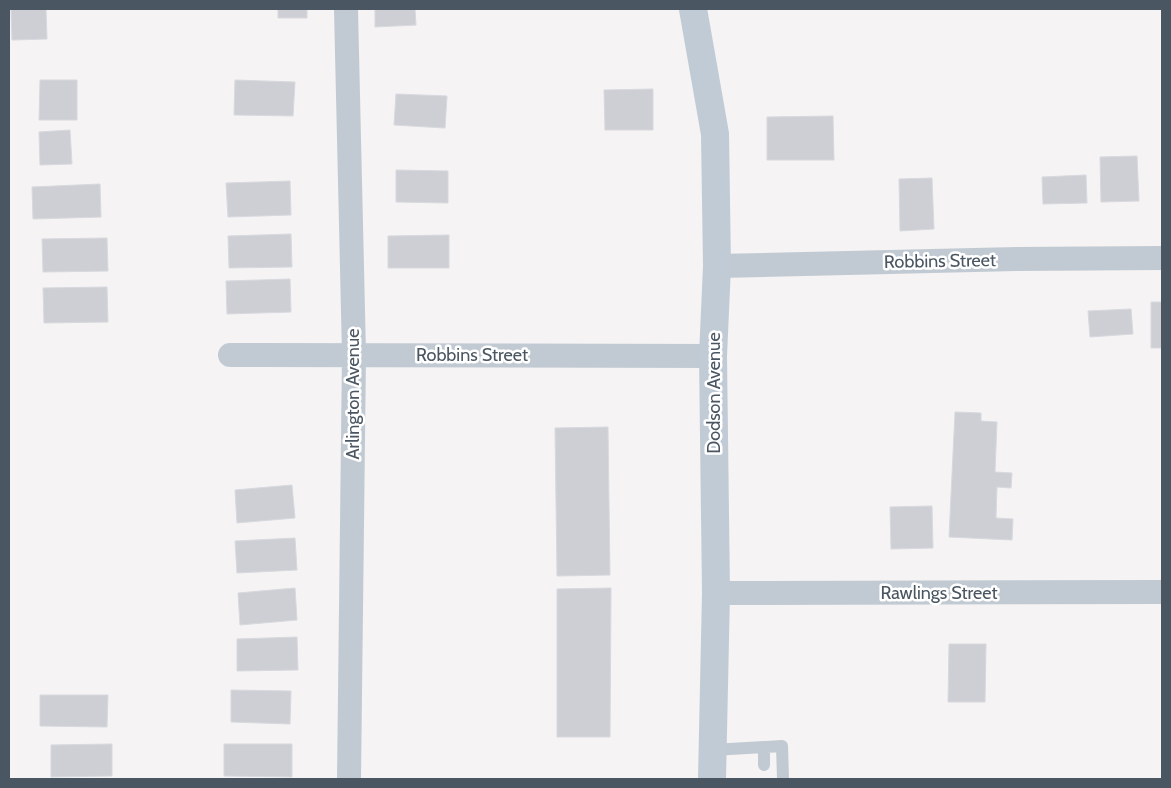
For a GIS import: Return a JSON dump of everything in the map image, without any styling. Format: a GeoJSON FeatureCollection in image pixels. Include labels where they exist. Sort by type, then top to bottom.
{"type":"FeatureCollection","features":[{"type":"Feature","properties":{"kind":"main road","name":"Dodson Avenue"},"geometry":{"type":"LineString","coordinates":[[693,9],[715,134],[717,266],[713,356],[716,593],[712,779]]}},
{"type":"Feature","properties":{"kind":"street","name":"Arlington Avenue"},"geometry":{"type":"LineString","coordinates":[[346,9],[354,354],[349,779]]}},
{"type":"Feature","properties":{"kind":"street","name":"Robbins Street"},"geometry":{"type":"LineString","coordinates":[[717,266],[1016,259],[1162,258]]}},
{"type":"Feature","properties":{"kind":"street","name":"Robbins Street"},"geometry":{"type":"LineString","coordinates":[[230,355],[713,356]]}},
{"type":"Feature","properties":{"kind":"street","name":"Rawlings Street"},"geometry":{"type":"LineString","coordinates":[[716,593],[1162,592]]}},
{"type":"Feature","properties":{"kind":"lane"},"geometry":{"type":"LineString","coordinates":[[713,750],[782,746],[783,779]]}},
{"type":"Feature","properties":{"kind":"lane"},"geometry":{"type":"LineString","coordinates":[[764,747],[764,765]]}},
{"type":"Feature","properties":{"kind":"building"},"geometry":{"type":"Polygon","coordinates":[[[11,9],[46,9],[47,39],[12,40],[11,9]]]}},
{"type":"Feature","properties":{"kind":"building"},"geometry":{"type":"Polygon","coordinates":[[[278,9],[307,9],[307,18],[278,18],[278,9]]]}},
{"type":"Feature","properties":{"kind":"building"},"geometry":{"type":"Polygon","coordinates":[[[375,9],[415,9],[416,25],[375,27],[375,9]]]}},
{"type":"Feature","properties":{"kind":"building"},"geometry":{"type":"Polygon","coordinates":[[[40,80],[77,80],[77,120],[39,120],[40,80]]]}},
{"type":"Feature","properties":{"kind":"building"},"geometry":{"type":"Polygon","coordinates":[[[235,80],[295,82],[293,116],[234,115],[235,80]]]}},
{"type":"Feature","properties":{"kind":"building"},"geometry":{"type":"Polygon","coordinates":[[[653,89],[653,130],[605,130],[604,90],[653,89]]]}},
{"type":"Feature","properties":{"kind":"building"},"geometry":{"type":"Polygon","coordinates":[[[396,94],[447,96],[445,128],[394,125],[396,94]]]}},
{"type":"Feature","properties":{"kind":"building"},"geometry":{"type":"Polygon","coordinates":[[[833,116],[834,160],[767,160],[767,117],[833,116]]]}},
{"type":"Feature","properties":{"kind":"building"},"geometry":{"type":"Polygon","coordinates":[[[70,130],[72,164],[40,165],[39,132],[70,130]]]}},
{"type":"Feature","properties":{"kind":"building"},"geometry":{"type":"Polygon","coordinates":[[[1137,156],[1139,201],[1101,202],[1100,157],[1137,156]]]}},
{"type":"Feature","properties":{"kind":"building"},"geometry":{"type":"Polygon","coordinates":[[[396,170],[448,171],[448,203],[396,202],[396,170]]]}},
{"type":"Feature","properties":{"kind":"building"},"geometry":{"type":"Polygon","coordinates":[[[1086,175],[1087,203],[1043,204],[1042,177],[1086,175]]]}},
{"type":"Feature","properties":{"kind":"building"},"geometry":{"type":"Polygon","coordinates":[[[932,178],[934,229],[900,231],[899,179],[932,178]]]}},
{"type":"Feature","properties":{"kind":"building"},"geometry":{"type":"Polygon","coordinates":[[[290,181],[291,215],[228,217],[226,183],[290,181]]]}},
{"type":"Feature","properties":{"kind":"building"},"geometry":{"type":"Polygon","coordinates":[[[100,184],[101,217],[33,219],[32,187],[100,184]]]}},
{"type":"Feature","properties":{"kind":"building"},"geometry":{"type":"Polygon","coordinates":[[[291,234],[292,267],[229,268],[228,236],[291,234]]]}},
{"type":"Feature","properties":{"kind":"building"},"geometry":{"type":"Polygon","coordinates":[[[449,235],[449,268],[388,268],[388,236],[449,235]]]}},
{"type":"Feature","properties":{"kind":"building"},"geometry":{"type":"Polygon","coordinates":[[[107,238],[108,271],[43,272],[42,239],[107,238]]]}},
{"type":"Feature","properties":{"kind":"building"},"geometry":{"type":"Polygon","coordinates":[[[290,279],[291,312],[227,314],[226,281],[290,279]]]}},
{"type":"Feature","properties":{"kind":"building"},"geometry":{"type":"Polygon","coordinates":[[[107,287],[108,322],[44,323],[43,288],[107,287]]]}},
{"type":"Feature","properties":{"kind":"building"},"geometry":{"type":"Polygon","coordinates":[[[1151,302],[1162,302],[1162,348],[1151,348],[1151,302]]]}},
{"type":"Feature","properties":{"kind":"building"},"geometry":{"type":"Polygon","coordinates":[[[1131,309],[1133,334],[1090,337],[1088,311],[1131,309]]]}},
{"type":"Feature","properties":{"kind":"building"},"geometry":{"type":"Polygon","coordinates":[[[955,412],[981,413],[981,421],[997,422],[995,472],[1012,473],[1011,488],[997,487],[996,518],[1013,519],[1012,540],[949,537],[955,412]]]}},
{"type":"Feature","properties":{"kind":"building"},"geometry":{"type":"Polygon","coordinates":[[[608,427],[610,575],[557,576],[555,428],[608,427]]]}},
{"type":"Feature","properties":{"kind":"building"},"geometry":{"type":"Polygon","coordinates":[[[292,485],[295,518],[237,523],[235,490],[292,485]]]}},
{"type":"Feature","properties":{"kind":"building"},"geometry":{"type":"Polygon","coordinates":[[[932,506],[933,548],[891,549],[890,507],[932,506]]]}},
{"type":"Feature","properties":{"kind":"building"},"geometry":{"type":"Polygon","coordinates":[[[295,538],[297,570],[237,573],[235,541],[295,538]]]}},
{"type":"Feature","properties":{"kind":"building"},"geometry":{"type":"Polygon","coordinates":[[[295,588],[297,620],[240,625],[238,593],[295,588]]]}},
{"type":"Feature","properties":{"kind":"building"},"geometry":{"type":"Polygon","coordinates":[[[611,588],[610,737],[557,737],[557,589],[611,588]]]}},
{"type":"Feature","properties":{"kind":"building"},"geometry":{"type":"Polygon","coordinates":[[[297,637],[298,670],[237,671],[237,639],[297,637]]]}},
{"type":"Feature","properties":{"kind":"building"},"geometry":{"type":"Polygon","coordinates":[[[949,644],[986,644],[985,702],[948,702],[949,644]]]}},
{"type":"Feature","properties":{"kind":"building"},"geometry":{"type":"Polygon","coordinates":[[[231,690],[291,691],[290,724],[231,722],[231,690]]]}},
{"type":"Feature","properties":{"kind":"building"},"geometry":{"type":"Polygon","coordinates":[[[40,695],[108,695],[107,727],[40,726],[40,695]]]}},
{"type":"Feature","properties":{"kind":"building"},"geometry":{"type":"Polygon","coordinates":[[[112,744],[112,776],[51,777],[51,745],[112,744]]]}},
{"type":"Feature","properties":{"kind":"building"},"geometry":{"type":"Polygon","coordinates":[[[224,744],[292,744],[292,777],[224,776],[224,744]]]}}]}
